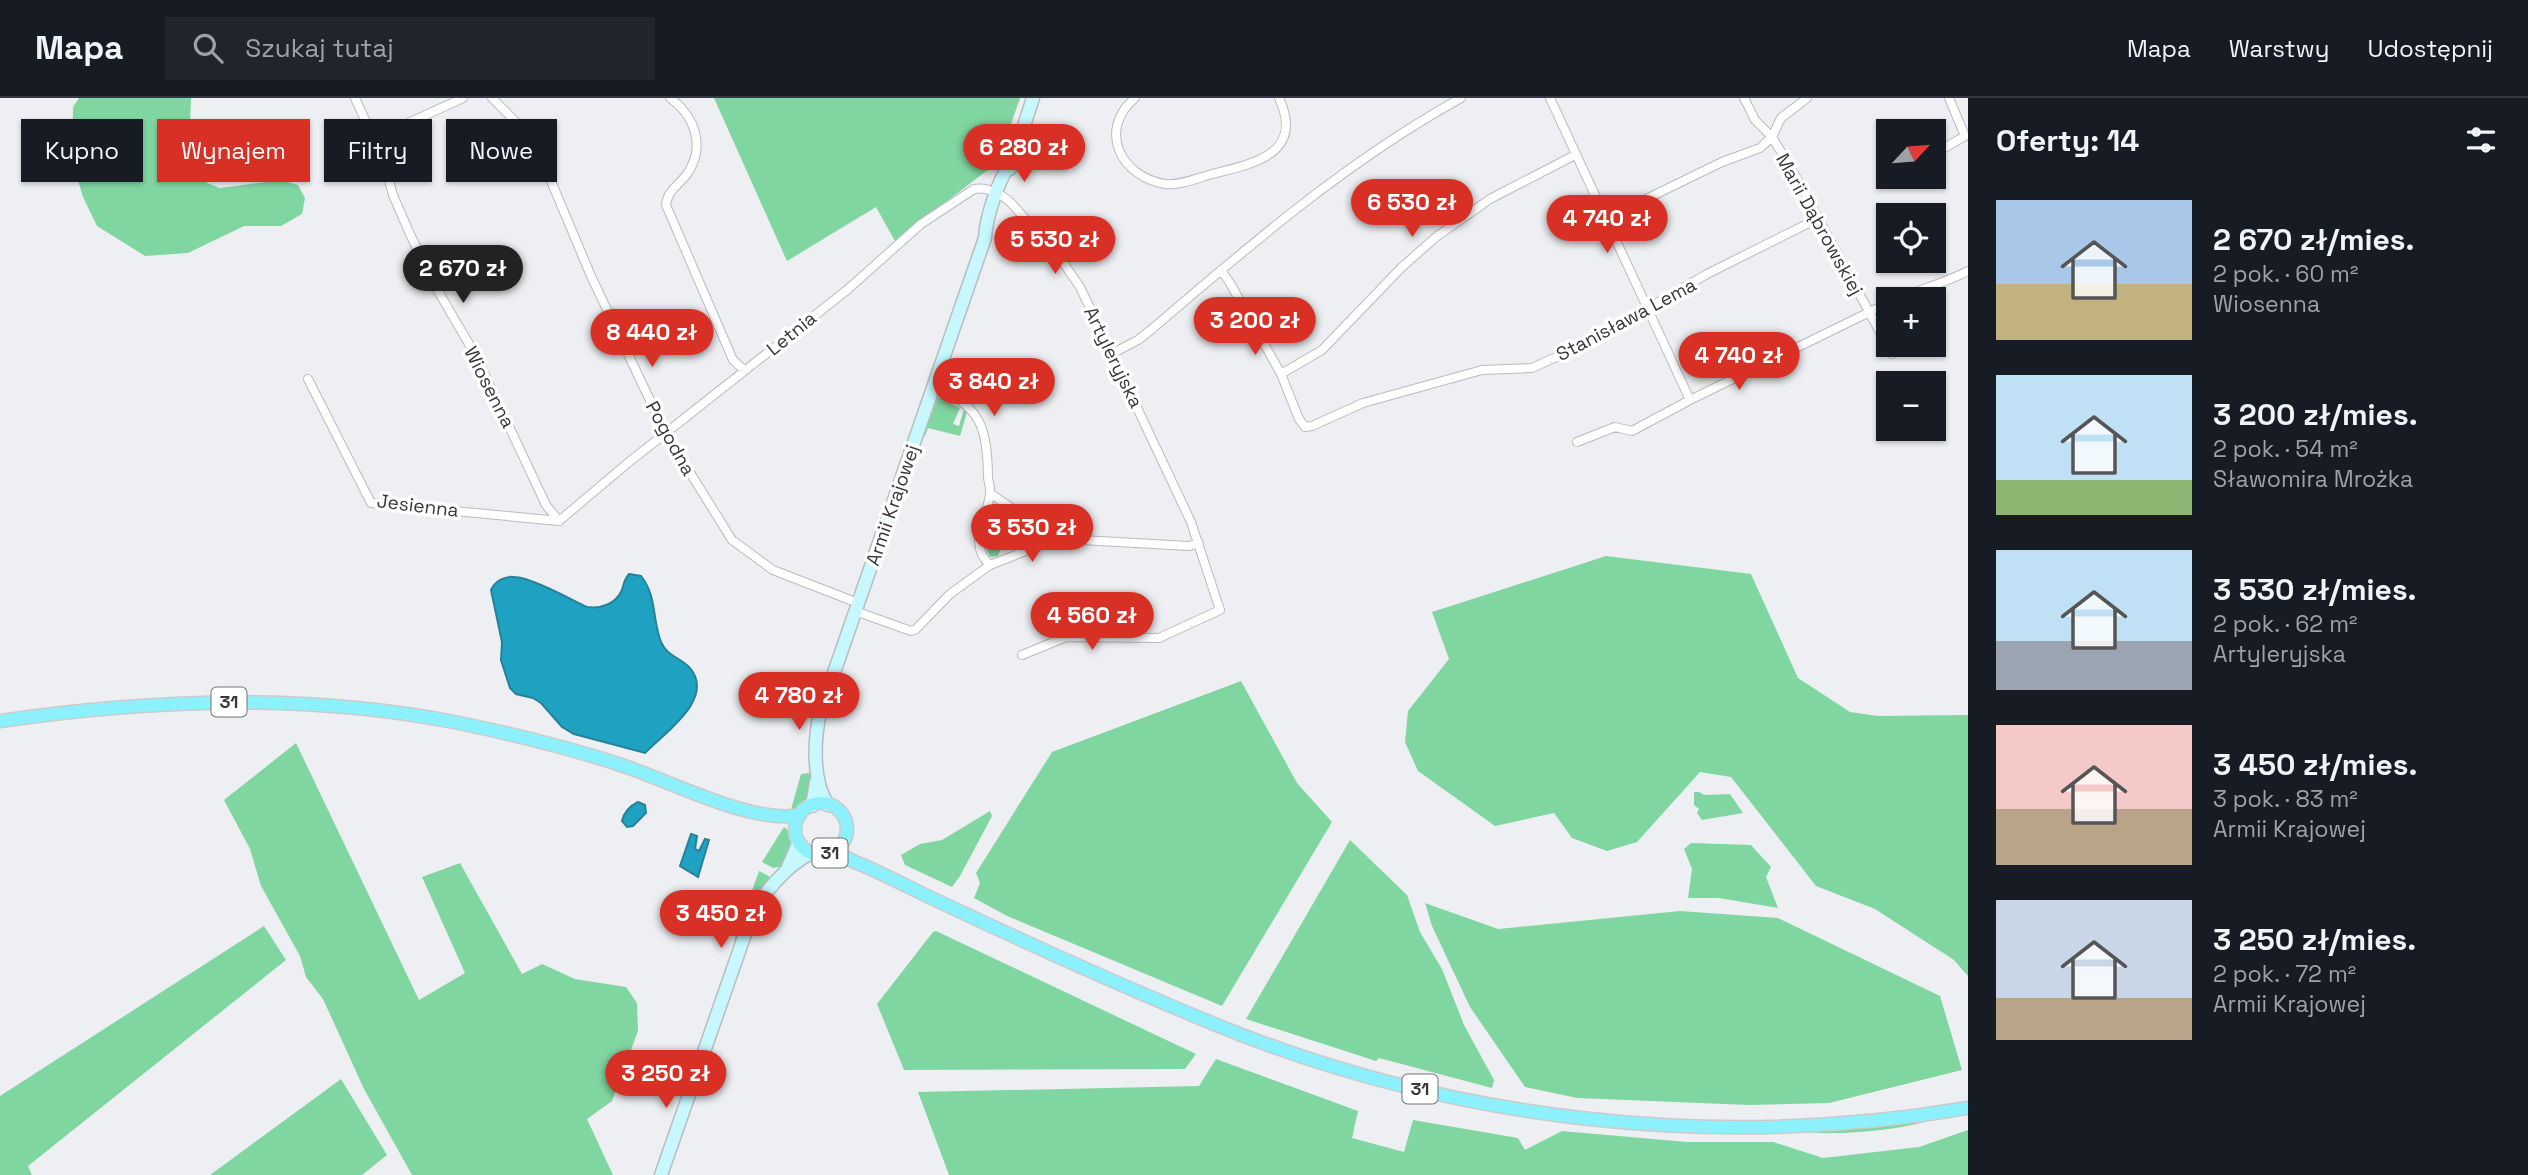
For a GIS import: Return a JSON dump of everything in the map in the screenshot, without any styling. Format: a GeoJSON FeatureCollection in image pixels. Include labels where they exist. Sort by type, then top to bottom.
{"type":"FeatureCollection","features":[{"type":"Feature","properties":{"kind":"main road","name":"31"},"geometry":{"type":"LineString","coordinates":[[0,721],[119,706],[213,702],[295,704],[392,712],[479,728],[569,750],[619,764],[742,809],[770,816],[800,815],[812,806]]}},
{"type":"Feature","properties":{"kind":"main road","name":"31"},"geometry":{"type":"LineString","coordinates":[[828,805],[839,811],[844,818],[845,839],[852,851],[867,866]]}},
{"type":"Feature","properties":{"kind":"main road"},"geometry":{"type":"LineString","coordinates":[[812,806],[828,805]]}},
{"type":"Feature","properties":{"kind":"main road","name":"31"},"geometry":{"type":"LineString","coordinates":[[797,837],[800,815]]}},
{"type":"Feature","properties":{"kind":"main road","name":"31"},"geometry":{"type":"LineString","coordinates":[[770,816],[797,837],[811,853],[823,855],[835,851],[845,839]]}},
{"type":"Feature","properties":{"kind":"main road","name":"31"},"geometry":{"type":"LineString","coordinates":[[835,851],[957,910],[1238,1034],[1363,1075],[1465,1100],[1605,1121],[1713,1127],[1782,1127],[1866,1122],[1968,1108]]}},
{"type":"Feature","properties":{"kind":"street","name":"Wiosenna"},"geometry":{"type":"LineString","coordinates":[[355,98],[364,119]]}},
{"type":"Feature","properties":{"kind":"street"},"geometry":{"type":"LineString","coordinates":[[417,119],[463,98]]}},
{"type":"Feature","properties":{"kind":"street","name":"Pogodna"},"geometry":{"type":"LineString","coordinates":[[492,98],[526,132],[538,150],[587,266],[666,434],[732,540],[773,570],[857,607]]}},
{"type":"Feature","properties":{"kind":"street"},"geometry":{"type":"LineString","coordinates":[[670,98],[684,109],[691,119],[696,139],[694,159],[688,172],[666,197],[666,205],[733,360],[744,370]]}},
{"type":"Feature","properties":{"kind":"street","name":"Armii Krajowej"},"geometry":{"type":"LineString","coordinates":[[828,805],[818,775],[815,749],[818,724],[990,229],[1004,173],[1010,164],[1033,98]]}},
{"type":"Feature","properties":{"kind":"street"},"geometry":{"type":"LineString","coordinates":[[1135,98],[1120,120],[1117,130],[1118,149],[1133,172],[1170,185],[1252,164],[1271,154],[1286,127],[1279,98]]}},
{"type":"Feature","properties":{"kind":"street"},"geometry":{"type":"LineString","coordinates":[[1113,353],[1138,340],[1334,179],[1461,98]]}},
{"type":"Feature","properties":{"kind":"street"},"geometry":{"type":"LineString","coordinates":[[1550,98],[1690,400]]}},
{"type":"Feature","properties":{"kind":"street","name":"Marii Dąbrowskiej"},"geometry":{"type":"LineString","coordinates":[[1744,98],[1755,120],[1772,137],[1792,170],[1876,326]]}},
{"type":"Feature","properties":{"kind":"street"},"geometry":{"type":"LineString","coordinates":[[1607,218],[1722,162],[1760,148],[1772,137],[1781,118],[1807,98]]}},
{"type":"Feature","properties":{"kind":"street"},"geometry":{"type":"LineString","coordinates":[[1946,147],[1965,136],[1949,98]]}},
{"type":"Feature","properties":{"kind":"street"},"geometry":{"type":"LineString","coordinates":[[1221,270],[1282,374],[1322,350],[1402,267],[1436,237],[1490,199],[1575,155]]}},
{"type":"Feature","properties":{"kind":"street","name":"Wiosenna"},"geometry":{"type":"LineString","coordinates":[[390,182],[398,209],[430,275],[476,356],[547,505],[559,521]]}},
{"type":"Feature","properties":{"kind":"street","name":"Letnia"},"geometry":{"type":"LineString","coordinates":[[559,521],[847,290],[921,224],[975,189],[983,188],[1000,195]]}},
{"type":"Feature","properties":{"kind":"street","name":"Artyleryjska"},"geometry":{"type":"LineString","coordinates":[[1000,195],[1012,204],[1060,258],[1080,287],[1113,353],[1199,543],[1220,610],[1159,638],[1066,637],[1022,655]]}},
{"type":"Feature","properties":{"kind":"street","name":"Stanisława Lema"},"geometry":{"type":"LineString","coordinates":[[1282,374],[1299,419],[1305,427],[1363,402],[1482,370],[1532,368],[1587,343],[1707,274],[1817,219]]}},
{"type":"Feature","properties":{"kind":"street"},"geometry":{"type":"LineString","coordinates":[[1927,287],[1948,282],[1968,271]]}},
{"type":"Feature","properties":{"kind":"street"},"geometry":{"type":"LineString","coordinates":[[1577,442],[1615,428],[1632,431],[1876,310]]}},
{"type":"Feature","properties":{"kind":"street","name":"Jesienna"},"geometry":{"type":"LineString","coordinates":[[308,379],[371,503],[559,521]]}},
{"type":"Feature","properties":{"kind":"street"},"geometry":{"type":"LineString","coordinates":[[933,388],[943,391],[970,409],[981,424],[987,444],[990,493],[981,523],[980,541],[983,559],[990,565]]}},
{"type":"Feature","properties":{"kind":"street"},"geometry":{"type":"LineString","coordinates":[[990,493],[1052,536],[1083,541],[1189,545],[1199,543]]}},
{"type":"Feature","properties":{"kind":"street"},"geometry":{"type":"LineString","coordinates":[[857,607],[911,631],[915,630],[950,594],[990,565],[1041,545],[1052,536]]}},
{"type":"Feature","properties":{"kind":"street","name":"Armii Krajowej"},"geometry":{"type":"LineString","coordinates":[[812,806],[818,775]]}},
{"type":"Feature","properties":{"kind":"street"},"geometry":{"type":"LineString","coordinates":[[661,1175],[751,917],[786,870],[797,837]]}},
{"type":"Feature","properties":{"kind":"street"},"geometry":{"type":"LineString","coordinates":[[786,870],[811,853]]}},
{"type":"Feature","properties":{"kind":"green space"},"geometry":{"type":"Polygon","coordinates":[[[79,98],[191,98],[190,119],[157,119],[157,182],[206,182],[220,188],[287,182],[298,185],[305,198],[302,214],[281,226],[244,226],[188,253],[145,256],[97,226],[79,182],[143,182],[143,119],[73,119],[73,107],[79,98]]]}},
{"type":"Feature","properties":{"kind":"green space"},"geometry":{"type":"Polygon","coordinates":[[[714,98],[1020,98],[998,162],[895,241],[876,207],[787,261],[714,98]]]}},
{"type":"Feature","properties":{"kind":"green space"},"geometry":{"type":"Polygon","coordinates":[[[938,397],[960,408],[953,424],[959,426],[964,409],[967,412],[960,436],[928,428],[923,436],[938,397]]]}},
{"type":"Feature","properties":{"kind":"green space"},"geometry":{"type":"Polygon","coordinates":[[[1001,506],[1033,528],[1031,544],[1028,541],[1000,550],[998,556],[990,557],[983,546],[983,536],[988,539],[990,508],[1001,506]]]}},
{"type":"Feature","properties":{"kind":"green space"},"geometry":{"type":"Polygon","coordinates":[[[1606,556],[1751,574],[1798,678],[1850,712],[1878,716],[1968,715],[1968,976],[1954,960],[1875,909],[1816,886],[1731,777],[1700,772],[1637,842],[1607,851],[1572,838],[1554,813],[1495,826],[1418,771],[1405,742],[1408,711],[1449,659],[1432,612],[1606,556]]]}},
{"type":"Feature","properties":{"kind":"green space"},"geometry":{"type":"Polygon","coordinates":[[[1241,681],[1297,783],[1332,822],[1222,1006],[1007,916],[974,898],[980,883],[976,873],[1052,752],[1241,681]]]}},
{"type":"Feature","properties":{"kind":"green space"},"geometry":{"type":"Polygon","coordinates":[[[296,743],[419,1000],[465,973],[422,877],[460,863],[522,974],[542,964],[575,979],[626,987],[637,1003],[638,1031],[612,1101],[587,1119],[613,1175],[412,1175],[364,1089],[323,999],[306,977],[300,956],[261,886],[250,849],[224,800],[296,743]]]}},
{"type":"Feature","properties":{"kind":"green space"},"geometry":{"type":"Polygon","coordinates":[[[809,773],[812,777],[806,805],[790,813],[801,774],[809,773]]]}},
{"type":"Feature","properties":{"kind":"green space"},"geometry":{"type":"Polygon","coordinates":[[[1694,792],[1704,795],[1730,794],[1743,813],[1702,820],[1697,813],[1699,809],[1694,805],[1694,792]]]}},
{"type":"Feature","properties":{"kind":"green space"},"geometry":{"type":"Polygon","coordinates":[[[990,811],[992,816],[952,887],[905,865],[901,855],[920,844],[942,840],[990,811]]]}},
{"type":"Feature","properties":{"kind":"green space"},"geometry":{"type":"Polygon","coordinates":[[[784,827],[793,835],[795,844],[783,866],[773,868],[762,862],[784,827]]]}},
{"type":"Feature","properties":{"kind":"green space"},"geometry":{"type":"Polygon","coordinates":[[[1350,840],[1407,895],[1420,932],[1442,969],[1464,1025],[1494,1080],[1492,1088],[1379,1058],[1376,1061],[1246,1019],[1350,840]]]}},
{"type":"Feature","properties":{"kind":"green space"},"geometry":{"type":"Polygon","coordinates":[[[1691,843],[1751,845],[1771,867],[1766,877],[1778,908],[1719,898],[1688,898],[1692,869],[1684,849],[1691,843]]]}},
{"type":"Feature","properties":{"kind":"green space"},"geometry":{"type":"Polygon","coordinates":[[[759,871],[769,876],[770,882],[736,942],[734,941],[759,871]]]}},
{"type":"Feature","properties":{"kind":"green space"},"geometry":{"type":"Polygon","coordinates":[[[1425,903],[1498,929],[1680,911],[1778,918],[1940,996],[1962,1070],[1829,1103],[1749,1105],[1577,1098],[1525,1087],[1470,1007],[1432,926],[1425,903]]]}},
{"type":"Feature","properties":{"kind":"green space"},"geometry":{"type":"Polygon","coordinates":[[[264,926],[286,960],[28,1166],[32,1175],[0,1175],[0,1096],[264,926]]]}},
{"type":"Feature","properties":{"kind":"green space"},"geometry":{"type":"Polygon","coordinates":[[[936,931],[1196,1054],[1185,1069],[904,1070],[877,1004],[936,931]]]}},
{"type":"Feature","properties":{"kind":"green space"},"geometry":{"type":"Polygon","coordinates":[[[1216,1059],[1358,1111],[1352,1138],[1404,1152],[1413,1120],[1518,1138],[1525,1150],[1562,1131],[1687,1142],[1773,1142],[1823,1158],[1919,1147],[1968,1130],[1968,1175],[949,1175],[918,1092],[1199,1086],[1216,1059]]]}},
{"type":"Feature","properties":{"kind":"green space"},"geometry":{"type":"Polygon","coordinates":[[[341,1079],[387,1155],[362,1175],[210,1175],[341,1079]]]}},
{"type":"Feature","properties":{"kind":"green space"},"geometry":{"type":"Polygon","coordinates":[[[1935,1118],[1907,1126],[1868,1131],[1800,1131],[1935,1118]]]}},
{"type":"Feature","properties":{"kind":"water"},"geometry":{"type":"Polygon","coordinates":[[[629,574],[641,576],[650,592],[658,633],[664,647],[689,667],[696,679],[697,691],[685,714],[645,753],[574,734],[562,727],[541,703],[516,694],[510,688],[501,660],[502,642],[491,590],[503,578],[521,578],[540,584],[587,607],[598,607],[616,599],[629,574]]]}},
{"type":"Feature","properties":{"kind":"water"},"geometry":{"type":"Polygon","coordinates":[[[638,802],[645,805],[646,813],[633,826],[627,827],[622,821],[624,815],[638,802]]]}},
{"type":"Feature","properties":{"kind":"water"},"geometry":{"type":"Polygon","coordinates":[[[691,834],[697,836],[695,849],[699,851],[705,839],[709,840],[698,877],[680,866],[691,834]]]}}]}
